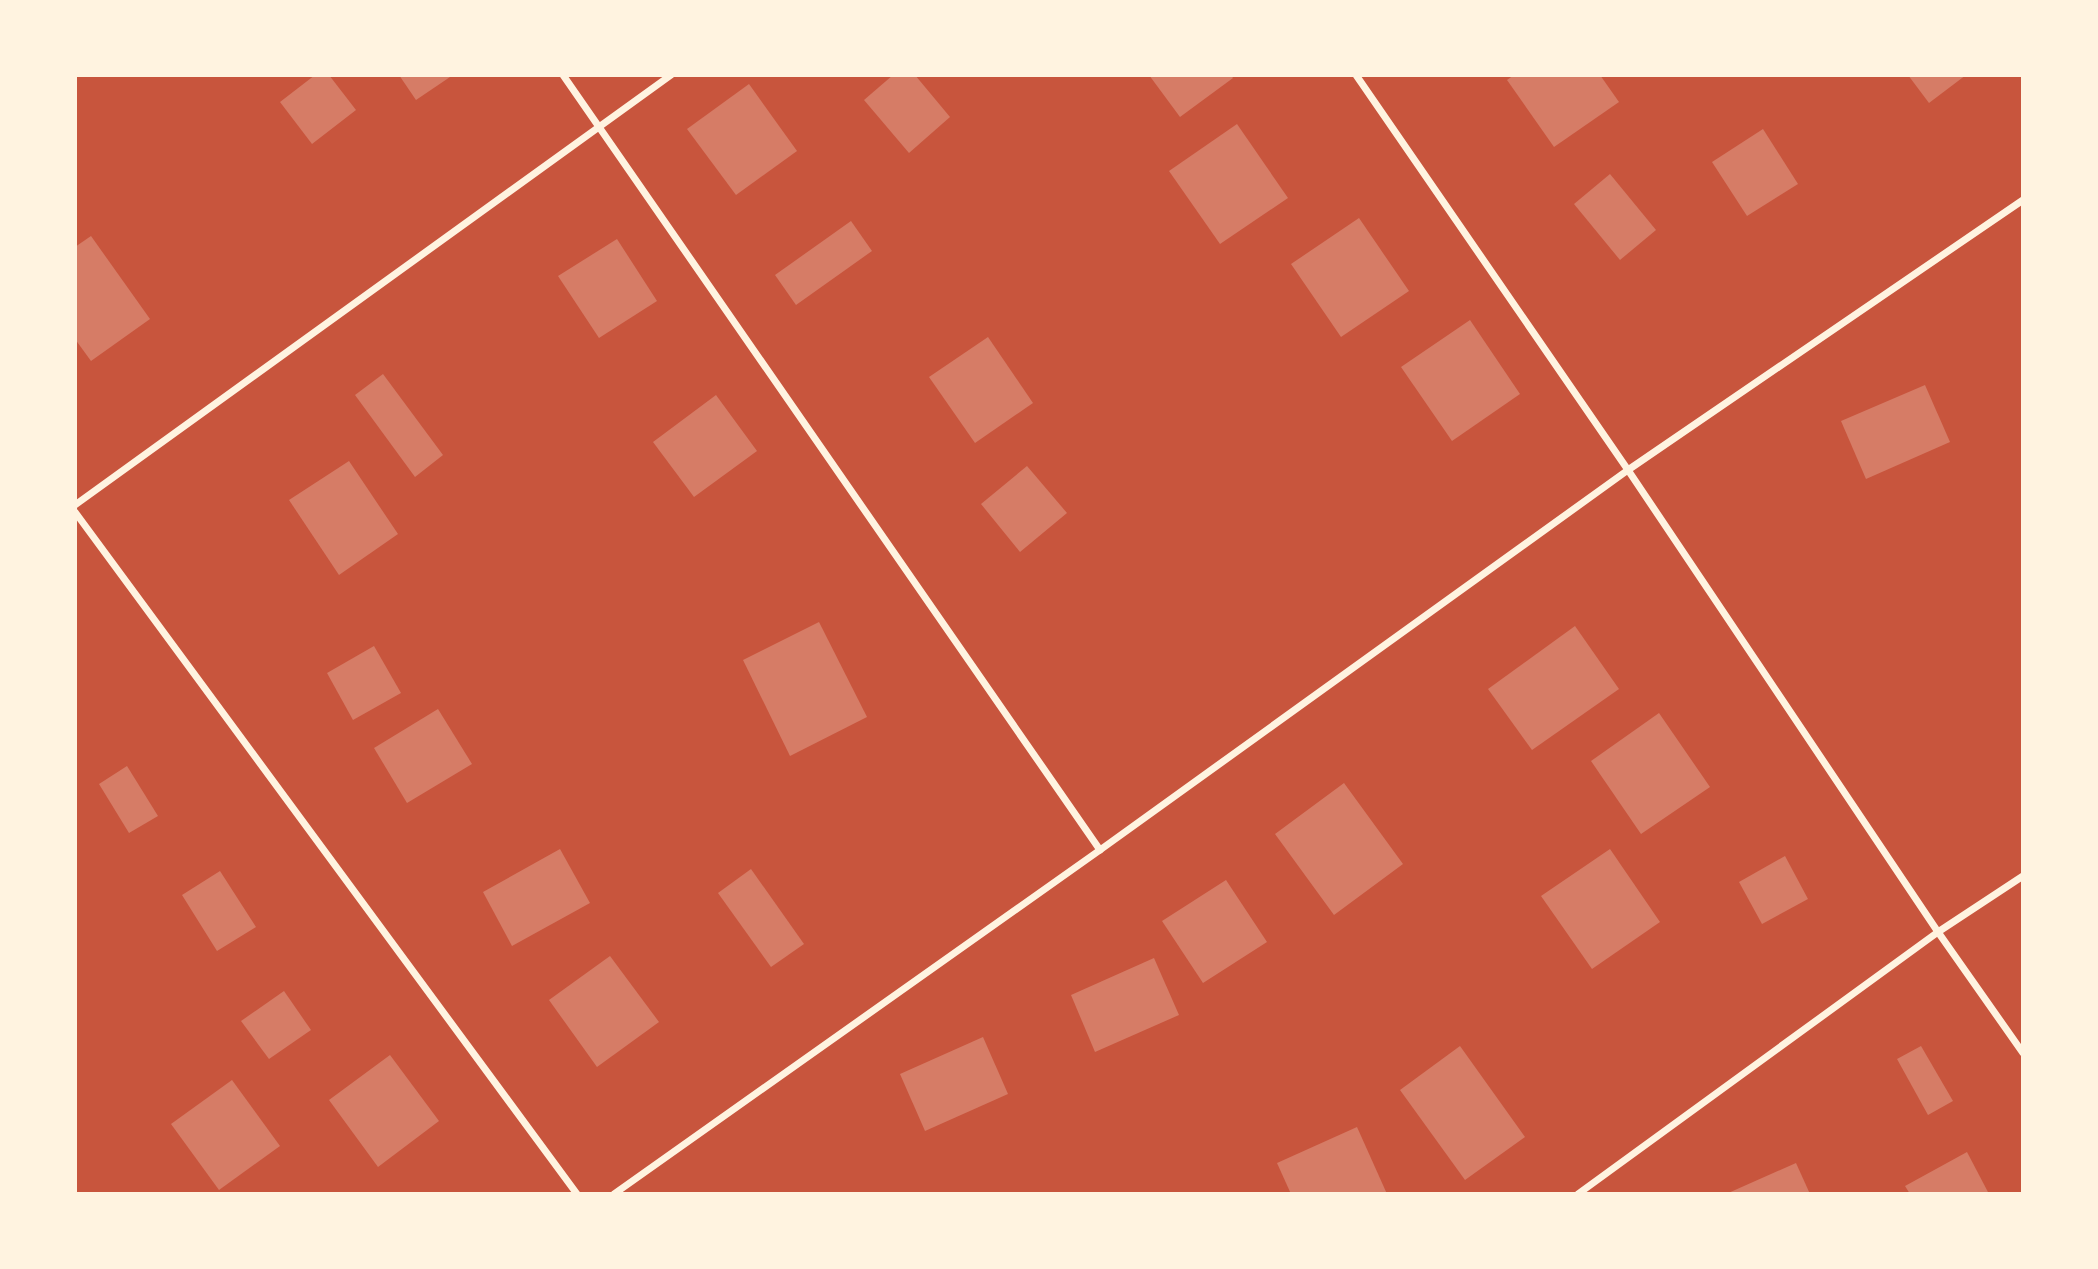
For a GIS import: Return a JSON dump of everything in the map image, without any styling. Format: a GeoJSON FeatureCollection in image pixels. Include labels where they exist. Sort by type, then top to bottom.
{"type":"FeatureCollection","features":[{"type":"Feature","properties":{"kind":"street"},"geometry":{"type":"LineString","coordinates":[[563,75],[1100,850]]}},
{"type":"Feature","properties":{"kind":"street"},"geometry":{"type":"LineString","coordinates":[[75,505],[671,75]]}},
{"type":"Feature","properties":{"kind":"street"},"geometry":{"type":"LineString","coordinates":[[1356,75],[1628,470],[1938,932],[2023,1053]]}},
{"type":"Feature","properties":{"kind":"street"},"geometry":{"type":"LineString","coordinates":[[614,1194],[1100,850],[1628,470],[2023,200]]}},
{"type":"Feature","properties":{"kind":"street"},"geometry":{"type":"LineString","coordinates":[[75,512],[578,1194]]}},
{"type":"Feature","properties":{"kind":"street"},"geometry":{"type":"LineString","coordinates":[[1578,1194],[1938,932],[2023,876]]}},
{"type":"Feature","properties":{"kind":"building"},"geometry":{"type":"Polygon","coordinates":[[[315,75],[329,75],[356,110],[312,144],[280,102],[315,75]]]}},
{"type":"Feature","properties":{"kind":"building"},"geometry":{"type":"Polygon","coordinates":[[[399,75],[453,75],[416,100],[399,75]]]}},
{"type":"Feature","properties":{"kind":"building"},"geometry":{"type":"Polygon","coordinates":[[[893,75],[915,75],[950,117],[909,153],[864,100],[893,75]]]}},
{"type":"Feature","properties":{"kind":"building"},"geometry":{"type":"Polygon","coordinates":[[[1149,75],[1231,75],[1233,78],[1180,117],[1149,75]]]}},
{"type":"Feature","properties":{"kind":"building"},"geometry":{"type":"Polygon","coordinates":[[[1514,75],[1600,75],[1619,102],[1554,147],[1507,80],[1514,75]]]}},
{"type":"Feature","properties":{"kind":"building"},"geometry":{"type":"Polygon","coordinates":[[[1908,75],[1966,75],[1929,103],[1908,75]]]}},
{"type":"Feature","properties":{"kind":"building"},"geometry":{"type":"Polygon","coordinates":[[[749,84],[797,151],[736,195],[687,129],[749,84]]]}},
{"type":"Feature","properties":{"kind":"building"},"geometry":{"type":"Polygon","coordinates":[[[1237,124],[1288,198],[1220,244],[1169,171],[1237,124]]]}},
{"type":"Feature","properties":{"kind":"building"},"geometry":{"type":"Polygon","coordinates":[[[1763,129],[1798,184],[1747,216],[1712,162],[1763,129]]]}},
{"type":"Feature","properties":{"kind":"building"},"geometry":{"type":"Polygon","coordinates":[[[1610,174],[1656,230],[1620,260],[1574,204],[1610,174]]]}},
{"type":"Feature","properties":{"kind":"building"},"geometry":{"type":"Polygon","coordinates":[[[1359,218],[1409,291],[1341,337],[1291,264],[1359,218]]]}},
{"type":"Feature","properties":{"kind":"building"},"geometry":{"type":"Polygon","coordinates":[[[851,221],[872,251],[796,305],[775,275],[851,221]]]}},
{"type":"Feature","properties":{"kind":"building"},"geometry":{"type":"Polygon","coordinates":[[[91,236],[150,319],[91,361],[75,339],[75,247],[91,236]]]}},
{"type":"Feature","properties":{"kind":"building"},"geometry":{"type":"Polygon","coordinates":[[[617,239],[657,301],[599,338],[558,276],[617,239]]]}},
{"type":"Feature","properties":{"kind":"building"},"geometry":{"type":"Polygon","coordinates":[[[1470,320],[1520,394],[1452,441],[1401,367],[1470,320]]]}},
{"type":"Feature","properties":{"kind":"building"},"geometry":{"type":"Polygon","coordinates":[[[988,337],[1033,403],[975,443],[929,377],[988,337]]]}},
{"type":"Feature","properties":{"kind":"building"},"geometry":{"type":"Polygon","coordinates":[[[383,374],[443,455],[415,477],[355,395],[383,374]]]}},
{"type":"Feature","properties":{"kind":"building"},"geometry":{"type":"Polygon","coordinates":[[[1925,385],[1950,442],[1866,479],[1841,421],[1925,385]]]}},
{"type":"Feature","properties":{"kind":"building"},"geometry":{"type":"Polygon","coordinates":[[[716,395],[757,451],[694,497],[653,442],[716,395]]]}},
{"type":"Feature","properties":{"kind":"building"},"geometry":{"type":"Polygon","coordinates":[[[349,461],[398,534],[339,575],[289,500],[349,461]]]}},
{"type":"Feature","properties":{"kind":"building"},"geometry":{"type":"Polygon","coordinates":[[[1027,466],[1067,513],[1020,552],[981,504],[1027,466]]]}},
{"type":"Feature","properties":{"kind":"building"},"geometry":{"type":"Polygon","coordinates":[[[819,622],[867,717],[790,756],[743,660],[819,622]]]}},
{"type":"Feature","properties":{"kind":"building"},"geometry":{"type":"Polygon","coordinates":[[[1575,626],[1619,689],[1532,750],[1488,689],[1575,626]]]}},
{"type":"Feature","properties":{"kind":"building"},"geometry":{"type":"Polygon","coordinates":[[[374,646],[401,693],[353,720],[327,673],[374,646]]]}},
{"type":"Feature","properties":{"kind":"building"},"geometry":{"type":"Polygon","coordinates":[[[438,709],[472,764],[407,803],[374,748],[438,709]]]}},
{"type":"Feature","properties":{"kind":"building"},"geometry":{"type":"Polygon","coordinates":[[[1659,713],[1710,787],[1641,834],[1591,761],[1659,713]]]}},
{"type":"Feature","properties":{"kind":"building"},"geometry":{"type":"Polygon","coordinates":[[[127,766],[158,816],[129,833],[99,784],[127,766]]]}},
{"type":"Feature","properties":{"kind":"building"},"geometry":{"type":"Polygon","coordinates":[[[1344,783],[1403,864],[1334,915],[1275,834],[1344,783]]]}},
{"type":"Feature","properties":{"kind":"building"},"geometry":{"type":"Polygon","coordinates":[[[560,849],[590,903],[512,946],[483,892],[560,849]]]}},
{"type":"Feature","properties":{"kind":"building"},"geometry":{"type":"Polygon","coordinates":[[[1610,849],[1660,922],[1592,969],[1541,896],[1610,849]]]}},
{"type":"Feature","properties":{"kind":"building"},"geometry":{"type":"Polygon","coordinates":[[[1785,856],[1808,899],[1762,924],[1739,882],[1785,856]]]}},
{"type":"Feature","properties":{"kind":"building"},"geometry":{"type":"Polygon","coordinates":[[[751,869],[804,944],[771,967],[718,893],[751,869]]]}},
{"type":"Feature","properties":{"kind":"building"},"geometry":{"type":"Polygon","coordinates":[[[220,871],[256,927],[217,951],[182,895],[220,871]]]}},
{"type":"Feature","properties":{"kind":"building"},"geometry":{"type":"Polygon","coordinates":[[[1226,880],[1267,942],[1203,983],[1162,921],[1226,880]]]}},
{"type":"Feature","properties":{"kind":"building"},"geometry":{"type":"Polygon","coordinates":[[[610,956],[659,1022],[597,1067],[549,1000],[610,956]]]}},
{"type":"Feature","properties":{"kind":"building"},"geometry":{"type":"Polygon","coordinates":[[[1154,958],[1179,1015],[1095,1052],[1071,995],[1154,958]]]}},
{"type":"Feature","properties":{"kind":"building"},"geometry":{"type":"Polygon","coordinates":[[[284,991],[311,1030],[269,1059],[241,1021],[284,991]]]}},
{"type":"Feature","properties":{"kind":"building"},"geometry":{"type":"Polygon","coordinates":[[[983,1037],[1008,1094],[925,1131],[900,1074],[983,1037]]]}},
{"type":"Feature","properties":{"kind":"building"},"geometry":{"type":"Polygon","coordinates":[[[1460,1046],[1525,1137],[1465,1180],[1400,1090],[1460,1046]]]}},
{"type":"Feature","properties":{"kind":"building"},"geometry":{"type":"Polygon","coordinates":[[[1921,1046],[1953,1101],[1928,1115],[1897,1059],[1921,1046]]]}},
{"type":"Feature","properties":{"kind":"building"},"geometry":{"type":"Polygon","coordinates":[[[390,1055],[439,1121],[378,1167],[329,1100],[390,1055]]]}},
{"type":"Feature","properties":{"kind":"building"},"geometry":{"type":"Polygon","coordinates":[[[232,1080],[280,1146],[219,1190],[171,1124],[232,1080]]]}},
{"type":"Feature","properties":{"kind":"building"},"geometry":{"type":"Polygon","coordinates":[[[1357,1127],[1387,1194],[1291,1194],[1277,1163],[1357,1127]]]}},
{"type":"Feature","properties":{"kind":"building"},"geometry":{"type":"Polygon","coordinates":[[[1967,1152],[1989,1194],[1910,1194],[1905,1186],[1967,1152]]]}},
{"type":"Feature","properties":{"kind":"building"},"geometry":{"type":"Polygon","coordinates":[[[1796,1163],[1810,1194],[1726,1194],[1796,1163]]]}}]}
